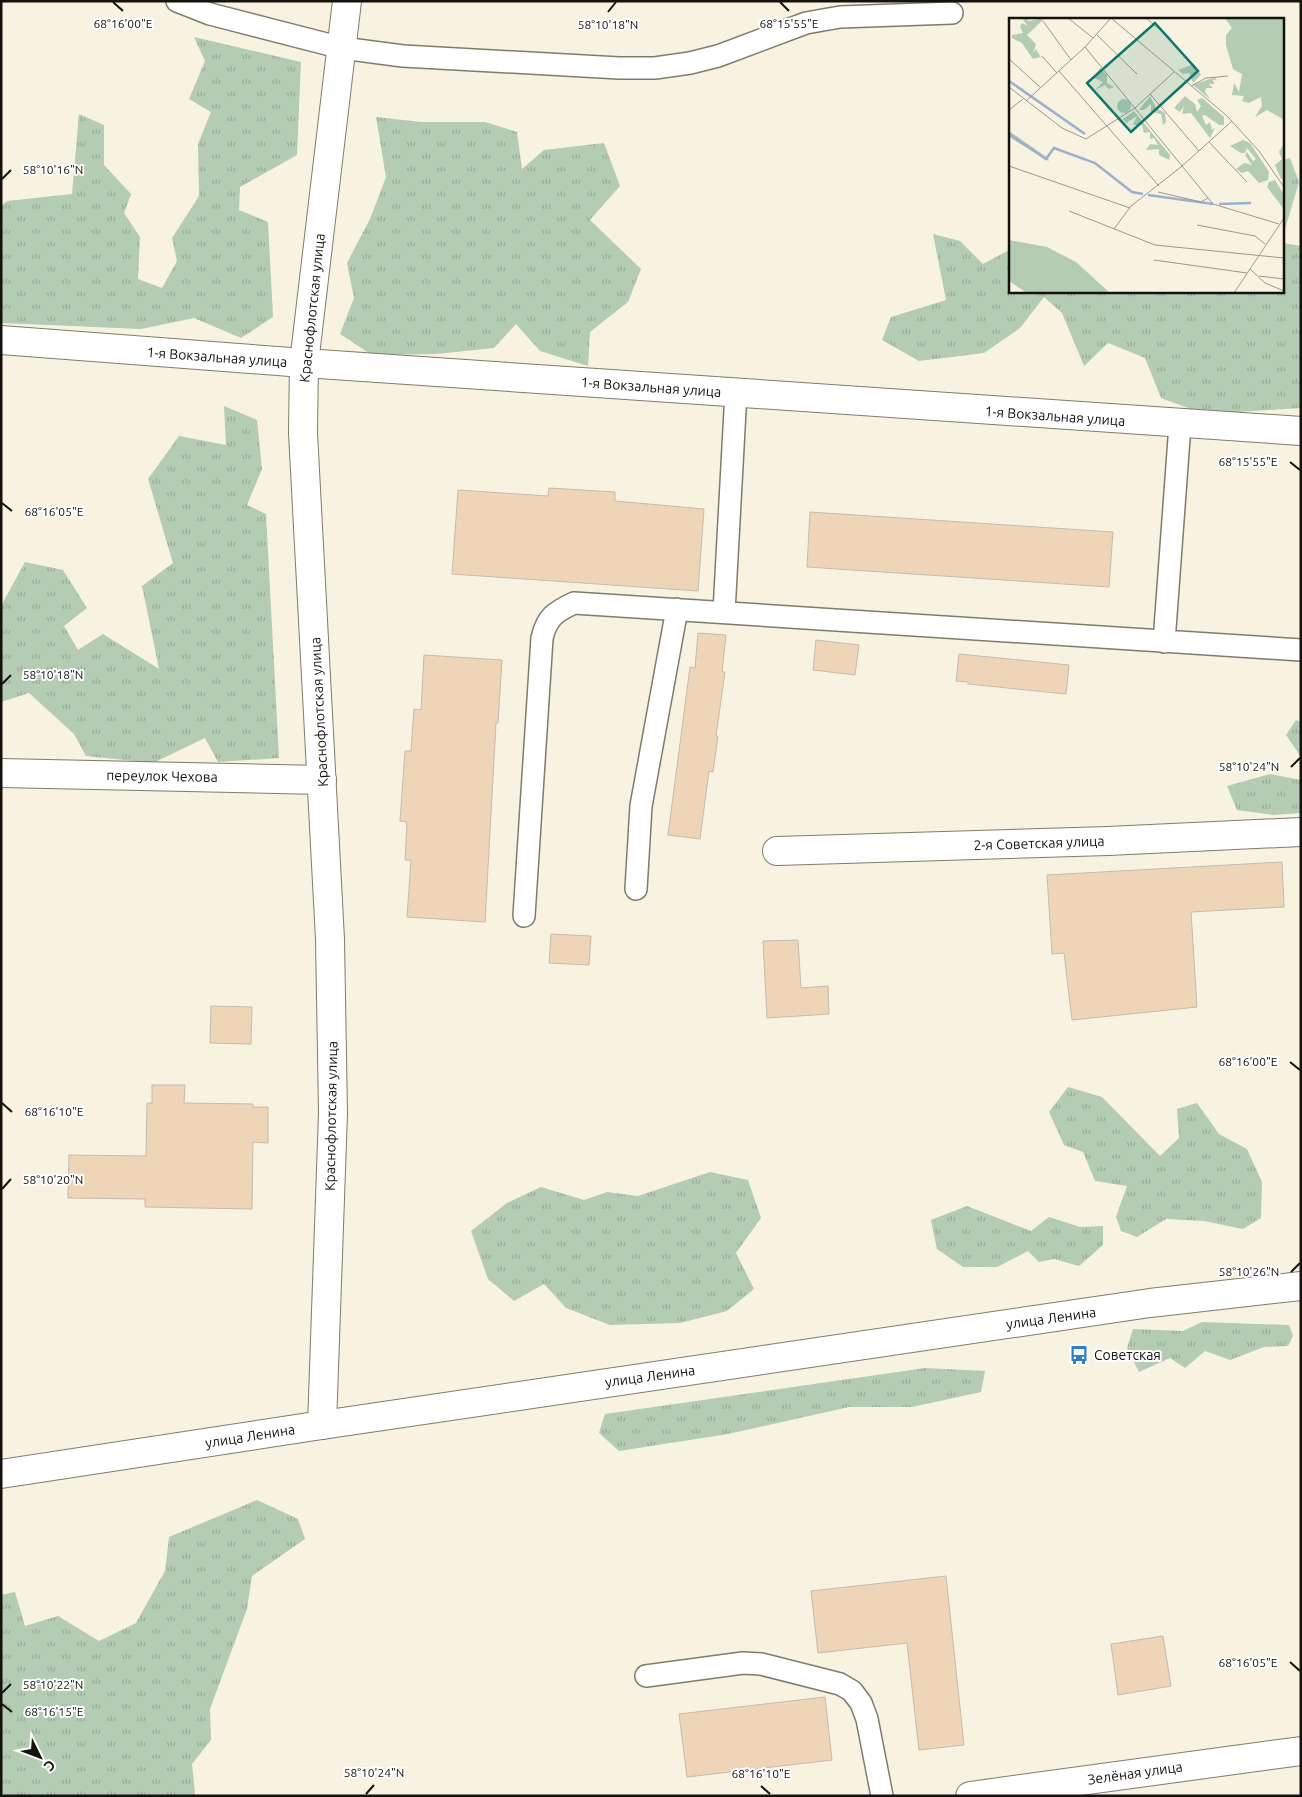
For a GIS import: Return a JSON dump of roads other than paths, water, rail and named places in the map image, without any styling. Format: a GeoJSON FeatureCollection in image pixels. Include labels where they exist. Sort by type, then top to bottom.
{"type":"FeatureCollection","features":[{"type":"Feature","properties":{"kind":"street","name":"Краснофлотская улица"},"geometry":{"type":"LineString","coordinates":[[322,1425],[333,1112],[330,939],[303,433],[304,364],[347,1]]}},
{"type":"Feature","properties":{"kind":"street","name":"1-я Вокзальная улица"},"geometry":{"type":"LineString","coordinates":[[1,340],[304,364],[736,392],[1180,425],[1301,431]]}},
{"type":"Feature","properties":{"kind":"street","name":"переулок Чехова"},"geometry":{"type":"LineString","coordinates":[[1,773],[322,780]]}},
{"type":"Feature","properties":{"kind":"street","name":"2-я Советская улица"},"geometry":{"type":"LineString","coordinates":[[777,850],[1108,841],[1301,832]]}},
{"type":"Feature","properties":{"kind":"street","name":"улица Ленина"},"geometry":{"type":"LineString","coordinates":[[1,1474],[1140,1305],[1301,1286]]}},
{"type":"Feature","properties":{"kind":"street","name":"Зелёная улица"},"geometry":{"type":"LineString","coordinates":[[970,1796],[1301,1751]]}},
{"type":"Feature","properties":{"kind":"lane"},"geometry":{"type":"LineString","coordinates":[[178,1],[210,14],[236,11],[342,48],[413,56],[655,68],[690,64],[815,22],[840,17],[952,12]]}},
{"type":"Feature","properties":{"kind":"lane"},"geometry":{"type":"LineString","coordinates":[[724,612],[736,392]]}},
{"type":"Feature","properties":{"kind":"lane"},"geometry":{"type":"LineString","coordinates":[[1164,642],[1180,425]]}},
{"type":"Feature","properties":{"kind":"lane"},"geometry":{"type":"LineString","coordinates":[[524,916],[542,638],[546,622],[558,610],[574,603],[1301,650]]}},
{"type":"Feature","properties":{"kind":"lane"},"geometry":{"type":"LineString","coordinates":[[636,889],[641,806],[677,609]]}},
{"type":"Feature","properties":{"kind":"lane"},"geometry":{"type":"LineString","coordinates":[[646,1676],[743,1663],[761,1664],[840,1684],[856,1697],[867,1719],[882,1796]]}},
{"type":"Feature","properties":{"kind":"place","name":"Советская"},"geometry":{"type":"Point","coordinates":[1079,1355]}}]}
